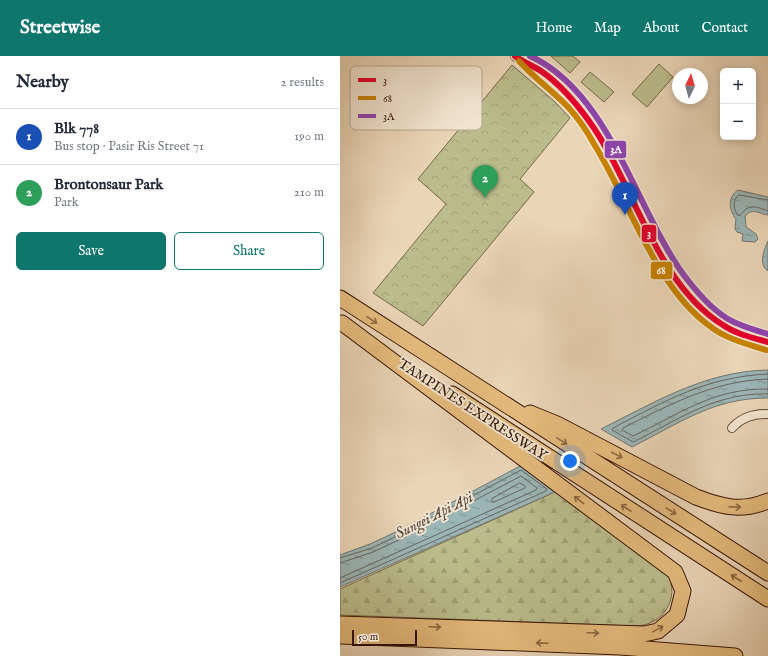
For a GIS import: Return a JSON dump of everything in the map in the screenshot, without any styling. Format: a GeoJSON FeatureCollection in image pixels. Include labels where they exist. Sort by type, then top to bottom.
{"type":"FeatureCollection","features":[{"type":"Feature","properties":{"kind":"highway","name":"TAMPINES EXPRESSWAY"},"geometry":{"type":"LineString","coordinates":[[340,298],[768,573]]}},
{"type":"Feature","properties":{"kind":"highway","name":"TAMPINES EXPRESSWAY"},"geometry":{"type":"LineString","coordinates":[[341,323],[768,599]]}},
{"type":"Feature","properties":{"kind":"highway"},"geometry":{"type":"LineString","coordinates":[[340,624],[644,634],[658,631],[677,615],[683,591],[675,572],[341,323]]}},
{"type":"Feature","properties":{"kind":"highway"},"geometry":{"type":"LineString","coordinates":[[494,398],[557,424],[708,502],[720,506],[737,508],[757,506],[768,501]]}},
{"type":"Feature","properties":{"kind":"highway"},"geometry":{"type":"LineString","coordinates":[[340,636],[620,647],[735,656]]}},
{"type":"Feature","properties":{"kind":"street"},"geometry":{"type":"LineString","coordinates":[[515,56],[525,64],[535,68]]}},
{"type":"Feature","properties":{"kind":"street"},"geometry":{"type":"LineString","coordinates":[[524,56],[535,68],[568,95],[585,114],[601,138],[659,249],[685,291],[718,322],[737,333],[768,342]]}},
{"type":"Feature","properties":{"kind":"street"},"geometry":{"type":"LineString","coordinates":[[732,428],[739,420],[748,416],[768,414]]}},
{"type":"Feature","properties":{"kind":"green space"},"geometry":{"type":"Polygon","coordinates":[[[551,56],[573,56],[580,62],[570,73],[551,56]]]}},
{"type":"Feature","properties":{"kind":"green space"},"geometry":{"type":"Polygon","coordinates":[[[659,64],[672,76],[672,78],[647,107],[632,94],[659,64]]]}},
{"type":"Feature","properties":{"kind":"green space"},"geometry":{"type":"Polygon","coordinates":[[[512,65],[555,102],[570,118],[520,179],[534,192],[423,326],[373,293],[446,204],[418,179],[458,130],[482,130],[482,101],[512,65]]]}},
{"type":"Feature","properties":{"kind":"green space"},"geometry":{"type":"Polygon","coordinates":[[[590,72],[614,92],[604,102],[581,82],[590,72]]]}},
{"type":"Feature","properties":{"kind":"green space"},"geometry":{"type":"Polygon","coordinates":[[[557,491],[668,574],[672,593],[667,609],[661,616],[646,625],[636,626],[340,615],[340,589],[557,491]]]}},
{"type":"Feature","properties":{"kind":"water"},"geometry":{"type":"Polygon","coordinates":[[[738,190],[768,197],[768,215],[753,211],[745,216],[746,227],[756,234],[758,239],[755,242],[742,241],[743,234],[737,232],[735,229],[736,219],[730,204],[732,196],[738,190]]]}},
{"type":"Feature","properties":{"kind":"water"},"geometry":{"type":"Polygon","coordinates":[[[768,241],[768,271],[763,265],[763,257],[768,241]]]}},
{"type":"Feature","properties":{"kind":"water"},"geometry":{"type":"Polygon","coordinates":[[[768,370],[768,398],[748,399],[713,407],[632,447],[601,429],[661,399],[702,382],[745,372],[768,370]]]}},
{"type":"Feature","properties":{"kind":"water","name":"Sungei Api Api"},"geometry":{"type":"Polygon","coordinates":[[[522,465],[557,491],[340,587],[340,555],[370,544],[398,531],[522,465]]]}},
{"type":"Feature","properties":{"kind":"transit line","name":"3"},"geometry":{"type":"LineString","coordinates":[[515,56],[541,71],[555,82],[589,121],[605,146],[647,230],[663,258],[680,284],[700,307],[733,331],[768,342]]}},
{"type":"Feature","properties":{"kind":"transit line","name":"3A"},"geometry":{"type":"LineString","coordinates":[[530,56],[557,73],[580,96],[600,123],[618,153],[666,247],[683,274],[698,293],[715,310],[728,319],[742,326],[768,334]]}},
{"type":"Feature","properties":{"kind":"transit line","name":"68"},"geometry":{"type":"LineString","coordinates":[[519,61],[572,111],[582,125],[607,168],[647,247],[679,296],[698,317],[720,333],[736,341],[766,350]]}},
{"type":"Feature","properties":{"kind":"place","name":"Brontonsaur Park"},"geometry":{"type":"Point","coordinates":[485,198]}},
{"type":"Feature","properties":{"kind":"place","name":"Blk 778"},"geometry":{"type":"Point","coordinates":[625,215]}}]}
